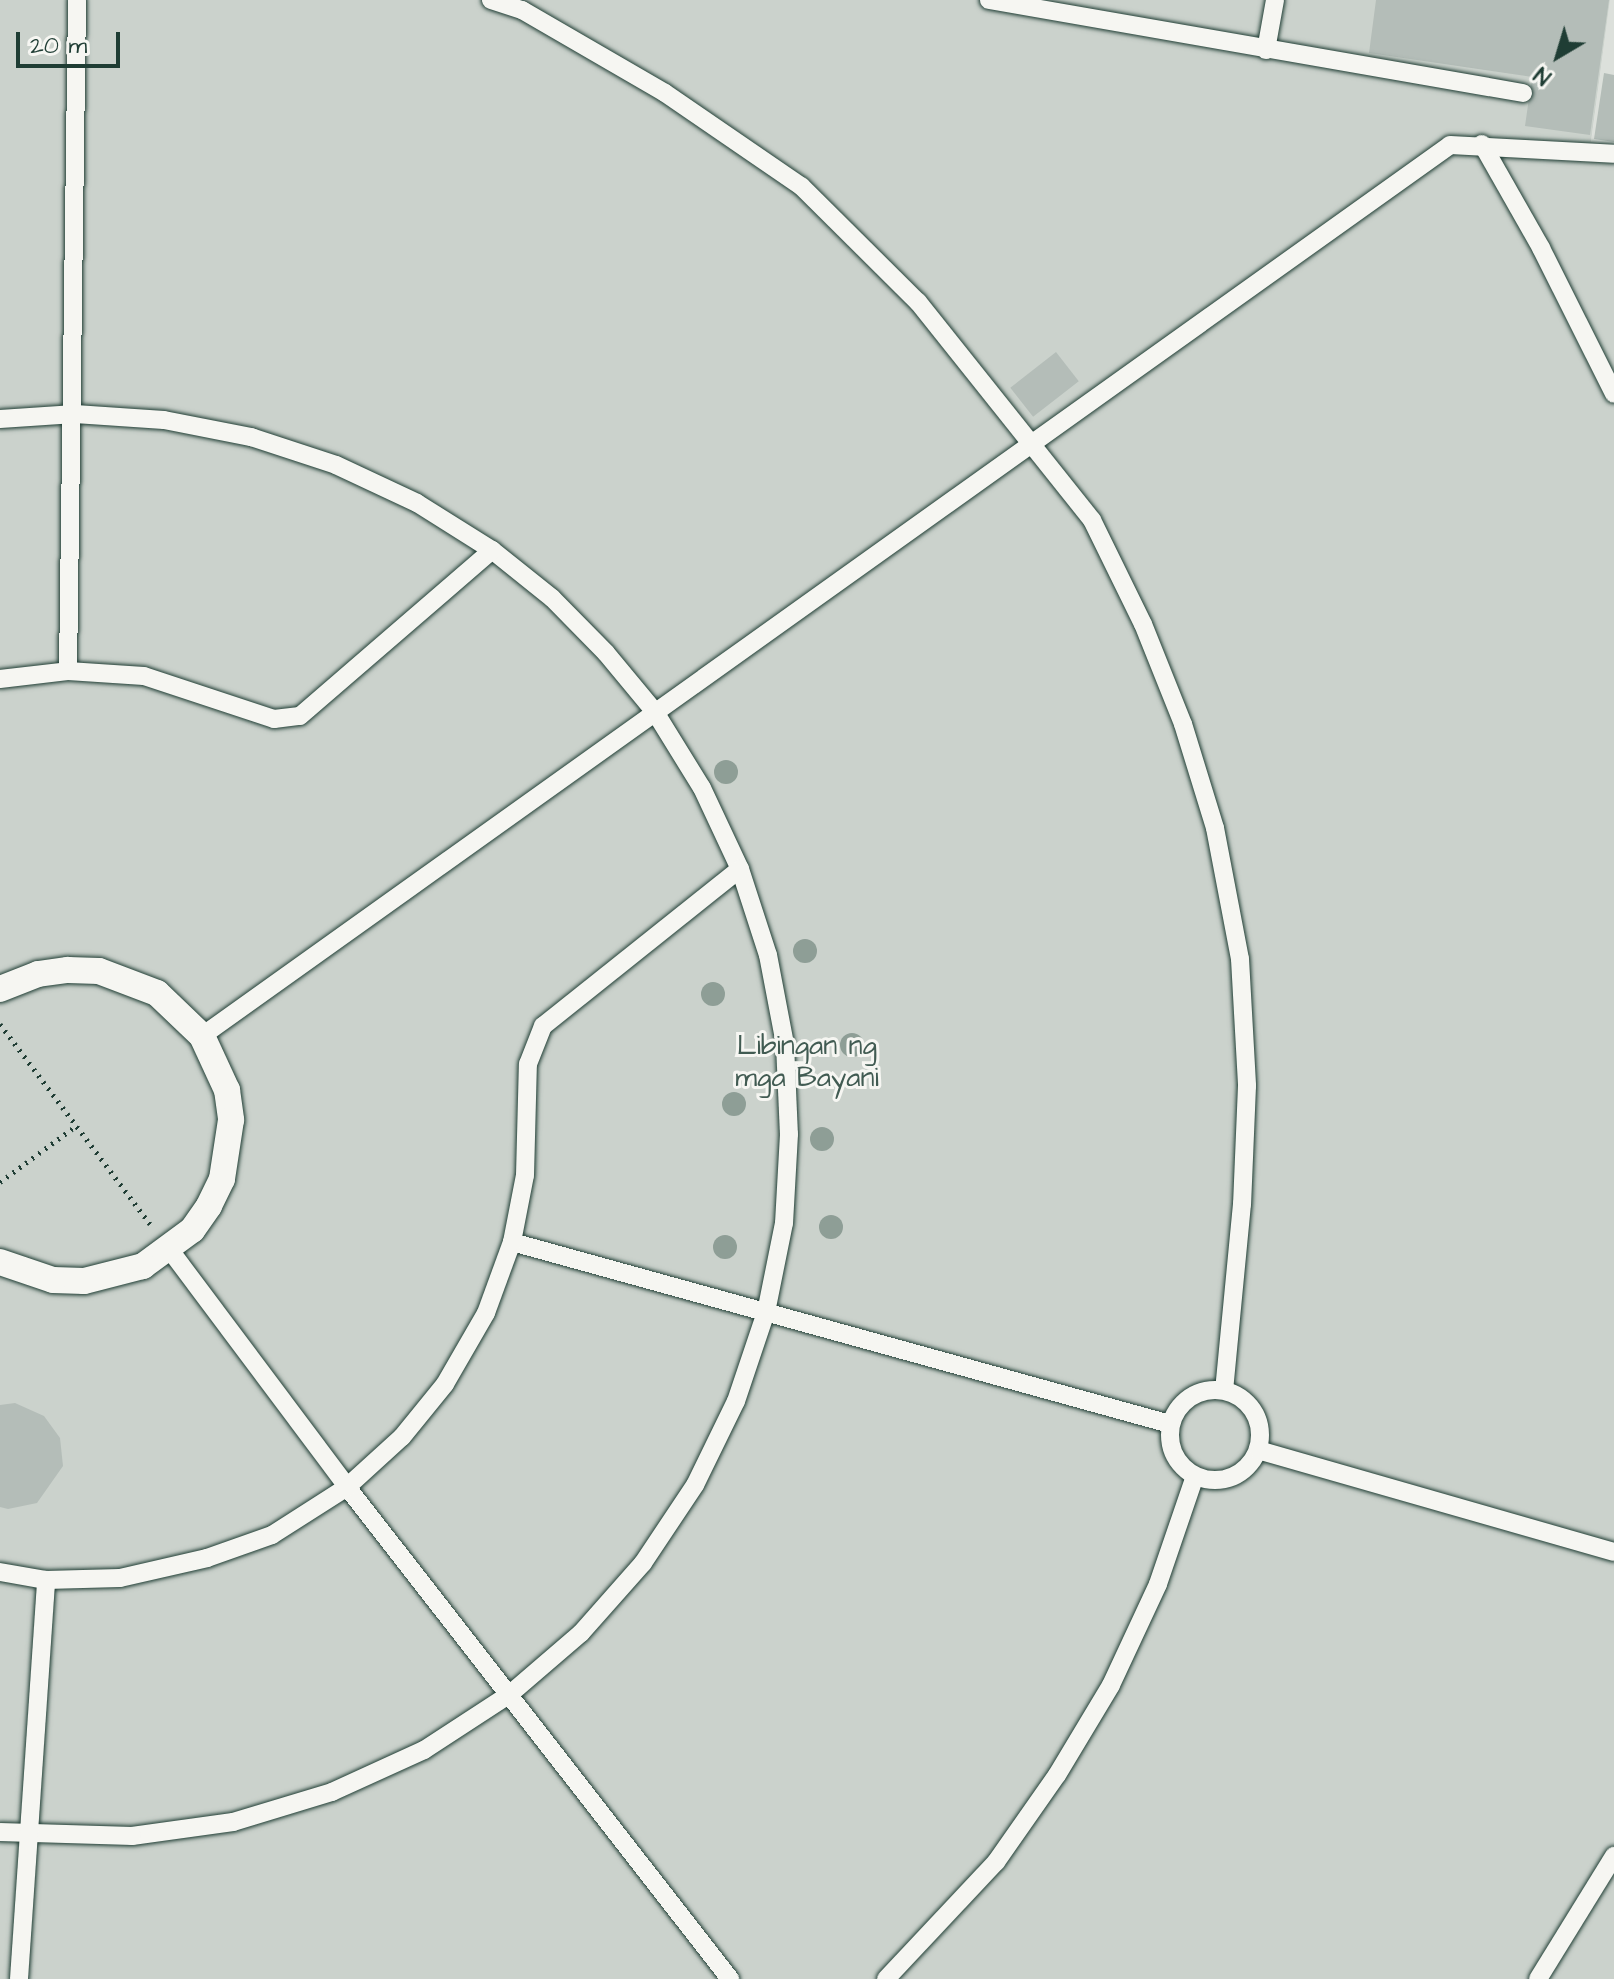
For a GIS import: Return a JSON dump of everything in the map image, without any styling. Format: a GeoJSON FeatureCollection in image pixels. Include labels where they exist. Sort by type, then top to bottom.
{"type":"FeatureCollection","features":[{"type":"Feature","properties":{"kind":"street"},"geometry":{"type":"LineString","coordinates":[[0,989],[38,974],[99,971],[157,993],[202,1036],[227,1090],[229,1150],[209,1206],[170,1250],[143,1266],[84,1281],[53,1280],[0,1262]]}},
{"type":"Feature","properties":{"kind":"lane"},"geometry":{"type":"LineString","coordinates":[[68,671],[75,414],[77,0]]}},
{"type":"Feature","properties":{"kind":"lane"},"geometry":{"type":"LineString","coordinates":[[491,0],[522,10],[665,93],[801,186],[918,302],[1033,441],[1092,520],[1143,624],[1215,828],[1240,959],[1247,1086],[1242,1204],[1224,1390]]}},
{"type":"Feature","properties":{"kind":"lane"},"geometry":{"type":"LineString","coordinates":[[989,0],[1523,93]]}},
{"type":"Feature","properties":{"kind":"lane"},"geometry":{"type":"LineString","coordinates":[[1266,50],[1275,0]]}},
{"type":"Feature","properties":{"kind":"lane"},"geometry":{"type":"LineString","coordinates":[[1482,144],[1614,394]]}},
{"type":"Feature","properties":{"kind":"lane"},"geometry":{"type":"LineString","coordinates":[[202,1036],[1450,145],[1482,144],[1614,154]]}},
{"type":"Feature","properties":{"kind":"lane"},"geometry":{"type":"LineString","coordinates":[[0,419],[75,414],[178,423],[251,437],[336,465],[417,503],[492,550],[596,642],[655,712],[702,788],[740,869],[768,955],[785,1044],[789,1134],[784,1223],[766,1312],[736,1401],[695,1485],[643,1563],[581,1633],[510,1694],[424,1750],[332,1792],[233,1822],[132,1836],[30,1836],[0,1832]]}},
{"type":"Feature","properties":{"kind":"lane"},"geometry":{"type":"LineString","coordinates":[[0,679],[68,671],[144,676],[274,719],[300,716],[492,550]]}},
{"type":"Feature","properties":{"kind":"lane"},"geometry":{"type":"LineString","coordinates":[[0,1572],[46,1580],[120,1578],[207,1558],[272,1535],[347,1487],[402,1437],[445,1384],[486,1313],[512,1242],[525,1175],[528,1064],[543,1026],[740,869]]}},
{"type":"Feature","properties":{"kind":"lane"},"geometry":{"type":"LineString","coordinates":[[512,1242],[1170,1424]]}},
{"type":"Feature","properties":{"kind":"lane"},"geometry":{"type":"LineString","coordinates":[[170,1250],[347,1487],[730,1979]]}},
{"type":"Feature","properties":{"kind":"lane"},"geometry":{"type":"LineString","coordinates":[[1224,1390],[1254,1413],[1260,1431],[1258,1450],[1248,1467],[1232,1477],[1213,1481],[1195,1476],[1179,1464],[1170,1445],[1170,1424],[1190,1397],[1224,1390]]}},
{"type":"Feature","properties":{"kind":"lane"},"geometry":{"type":"LineString","coordinates":[[1258,1450],[1614,1552]]}},
{"type":"Feature","properties":{"kind":"lane"},"geometry":{"type":"LineString","coordinates":[[886,1979],[996,1862],[1057,1775],[1111,1685],[1158,1584],[1195,1476]]}},
{"type":"Feature","properties":{"kind":"lane"},"geometry":{"type":"LineString","coordinates":[[19,1979],[46,1580]]}},
{"type":"Feature","properties":{"kind":"lane"},"geometry":{"type":"LineString","coordinates":[[1538,1979],[1614,1856]]}},
{"type":"Feature","properties":{"kind":"path"},"geometry":{"type":"LineString","coordinates":[[0,1024],[170,1250]]}},
{"type":"Feature","properties":{"kind":"path"},"geometry":{"type":"LineString","coordinates":[[0,1182],[77,1125]]}},
{"type":"Feature","properties":{"kind":"shaded area"},"geometry":{"type":"Polygon","coordinates":[[[1610,0],[1614,0],[1614,146],[1591,143],[1610,0]]]}},
{"type":"Feature","properties":{"kind":"green space","name":"Libingan ng mga Bayani"},"geometry":{"type":"Polygon","coordinates":[[[0,0],[1610,0],[1591,142],[1614,146],[1614,1979],[0,1979],[0,0]]]}},
{"type":"Feature","properties":{"kind":"building"},"geometry":{"type":"Polygon","coordinates":[[[1376,0],[1609,0],[1590,135],[1525,126],[1532,77],[1369,53],[1376,0]]]}},
{"type":"Feature","properties":{"kind":"building"},"geometry":{"type":"Polygon","coordinates":[[[1604,73],[1614,75],[1614,142],[1594,139],[1604,73]]]}},
{"type":"Feature","properties":{"kind":"building"},"geometry":{"type":"Polygon","coordinates":[[[1056,352],[1079,381],[1033,417],[1010,388],[1056,352]]]}},
{"type":"Feature","properties":{"kind":"building"},"geometry":{"type":"Polygon","coordinates":[[[15,1403],[44,1416],[60,1438],[63,1466],[37,1503],[8,1509],[0,1507],[0,1405],[15,1403]]]}}]}
